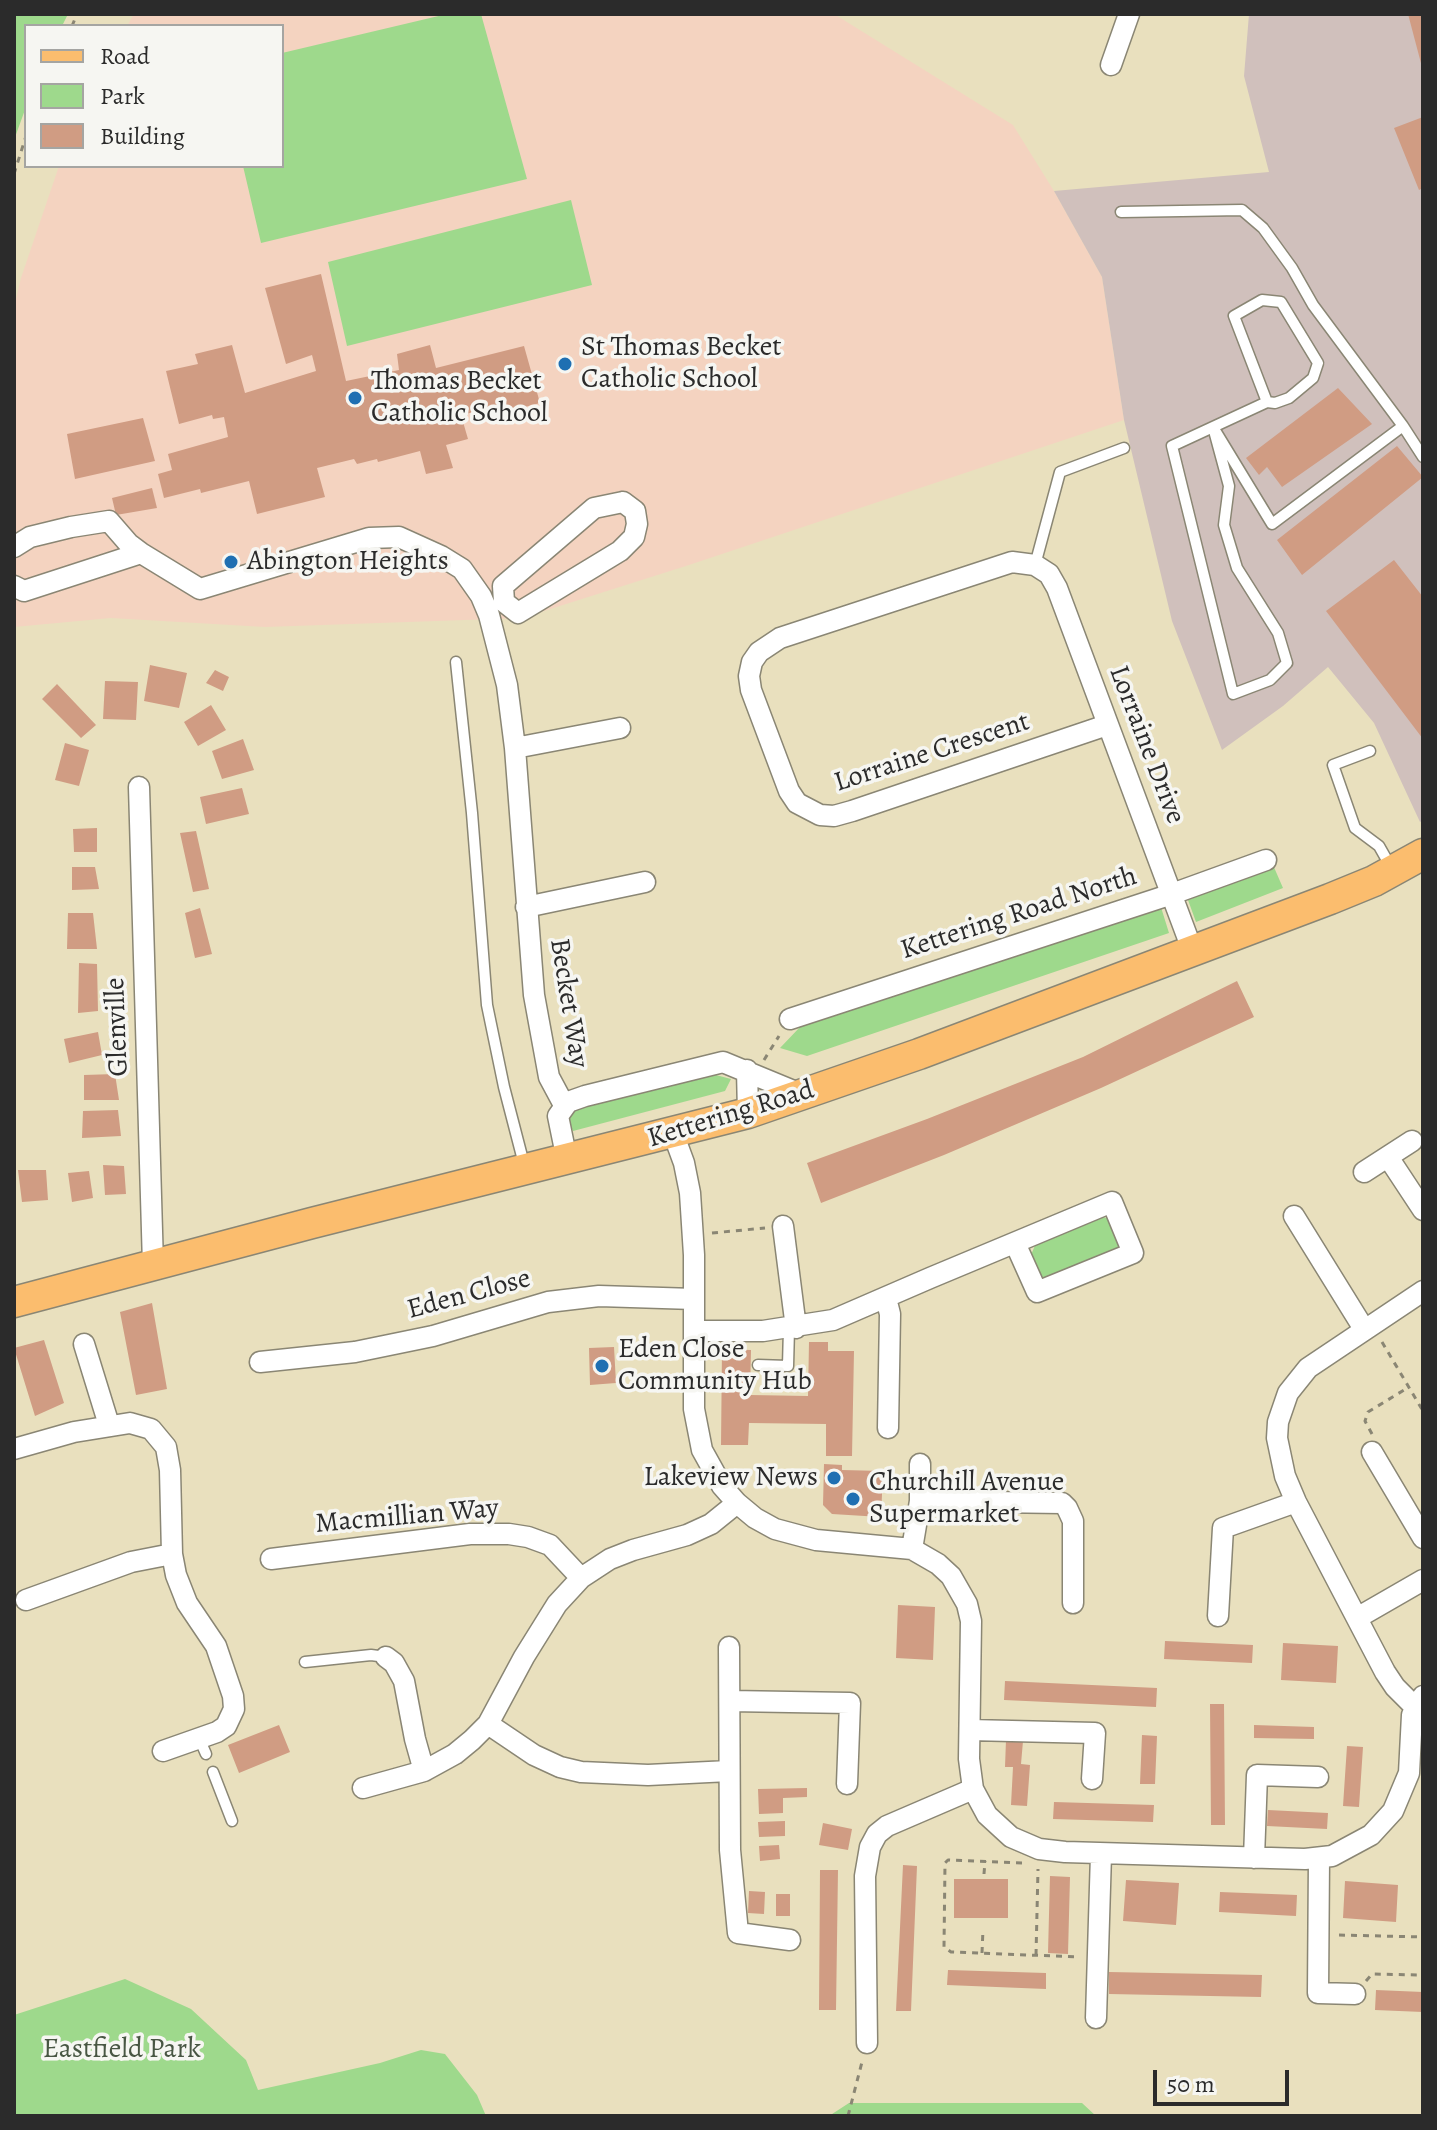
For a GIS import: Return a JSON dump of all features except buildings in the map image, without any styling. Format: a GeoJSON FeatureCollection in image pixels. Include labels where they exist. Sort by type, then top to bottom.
{"type":"FeatureCollection","features":[{"type":"Feature","properties":{"kind":"main road","name":"Kettering Road"},"geometry":{"type":"LineString","coordinates":[[14,1302],[748,1113],[1193,952],[1330,899],[1423,854]]}},
{"type":"Feature","properties":{"kind":"street"},"geometry":{"type":"LineString","coordinates":[[1111,65],[1129,14]]}},
{"type":"Feature","properties":{"kind":"street"},"geometry":{"type":"LineString","coordinates":[[14,547],[30,537],[109,521],[141,553],[200,589],[369,538],[399,537],[462,569],[491,604],[518,613],[620,551],[634,537],[637,524],[635,511],[623,502],[594,508],[503,586],[491,604]]}},
{"type":"Feature","properties":{"kind":"street"},"geometry":{"type":"LineString","coordinates":[[14,586],[24,591],[141,553]]}},
{"type":"Feature","properties":{"kind":"street","name":"Lorraine Crescent"},"geometry":{"type":"LineString","coordinates":[[1035,565],[1012,562],[780,638],[759,652],[752,662],[749,676],[751,690],[789,791],[797,803],[806,809],[820,815],[834,816],[1107,725]]}},
{"type":"Feature","properties":{"kind":"street","name":"Lorraine Drive"},"geometry":{"type":"LineString","coordinates":[[1035,565],[1049,574],[1057,588],[1193,952]]}},
{"type":"Feature","properties":{"kind":"street","name":"Becket Way"},"geometry":{"type":"LineString","coordinates":[[491,604],[507,685],[515,748],[534,995],[552,1086],[564,1105]]}},
{"type":"Feature","properties":{"kind":"street"},"geometry":{"type":"LineString","coordinates":[[515,748],[620,728]]}},
{"type":"Feature","properties":{"kind":"street","name":"Glenville"},"geometry":{"type":"LineString","coordinates":[[139,787],[153,1265]]}},
{"type":"Feature","properties":{"kind":"street","name":"Kettering Road North"},"geometry":{"type":"LineString","coordinates":[[790,1019],[1172,894],[1266,860]]}},
{"type":"Feature","properties":{"kind":"street","name":"Becket Way"},"geometry":{"type":"LineString","coordinates":[[526,907],[645,882]]}},
{"type":"Feature","properties":{"kind":"street"},"geometry":{"type":"LineString","coordinates":[[567,1160],[558,1122],[564,1105],[585,1096],[716,1062],[729,1062],[803,1095]]}},
{"type":"Feature","properties":{"kind":"street"},"geometry":{"type":"LineString","coordinates":[[744,1069],[748,1113]]}},
{"type":"Feature","properties":{"kind":"street"},"geometry":{"type":"LineString","coordinates":[[673,1133],[687,1176],[693,1236],[696,1429],[712,1470],[737,1503],[755,1518],[796,1536],[912,1549],[938,1564],[951,1576],[967,1604],[972,1640],[970,1768],[973,1789],[987,1815],[1011,1837],[1045,1851],[1319,1858],[1358,1844],[1383,1824],[1393,1811],[1409,1773],[1411,1726],[1419,1702],[1390,1680],[1296,1502],[1279,1455],[1278,1422],[1296,1380],[1308,1368],[1423,1291]]}},
{"type":"Feature","properties":{"kind":"street"},"geometry":{"type":"LineString","coordinates":[[1364,1172],[1412,1141]]}},
{"type":"Feature","properties":{"kind":"street"},"geometry":{"type":"LineString","coordinates":[[1388,1157],[1423,1210]]}},
{"type":"Feature","properties":{"kind":"street"},"geometry":{"type":"LineString","coordinates":[[694,1331],[792,1328],[833,1320],[886,1298],[1015,1243],[1112,1202],[1133,1253],[1037,1292],[1015,1243]]}},
{"type":"Feature","properties":{"kind":"street"},"geometry":{"type":"LineString","coordinates":[[1294,1216],[1367,1327]]}},
{"type":"Feature","properties":{"kind":"street"},"geometry":{"type":"LineString","coordinates":[[783,1226],[792,1328]]}},
{"type":"Feature","properties":{"kind":"street","name":"Eden Close"},"geometry":{"type":"LineString","coordinates":[[260,1362],[355,1352],[433,1336],[548,1302],[599,1296],[694,1299]]}},
{"type":"Feature","properties":{"kind":"street"},"geometry":{"type":"LineString","coordinates":[[886,1298],[890,1314],[888,1428]]}},
{"type":"Feature","properties":{"kind":"street"},"geometry":{"type":"LineString","coordinates":[[84,1344],[109,1425]]}},
{"type":"Feature","properties":{"kind":"street"},"geometry":{"type":"LineString","coordinates":[[14,1449],[109,1425],[143,1425],[151,1429],[166,1447],[170,1470],[172,1554],[181,1590],[216,1646],[233,1696],[232,1718],[203,1746],[163,1751]]}},
{"type":"Feature","properties":{"kind":"street"},"geometry":{"type":"LineString","coordinates":[[1372,1452],[1423,1538]]}},
{"type":"Feature","properties":{"kind":"street"},"geometry":{"type":"LineString","coordinates":[[912,1549],[920,1501],[920,1464]]}},
{"type":"Feature","properties":{"kind":"street"},"geometry":{"type":"LineString","coordinates":[[920,1501],[1062,1503],[1073,1521],[1073,1603]]}},
{"type":"Feature","properties":{"kind":"street"},"geometry":{"type":"LineString","coordinates":[[1218,1616],[1223,1528],[1296,1502]]}},
{"type":"Feature","properties":{"kind":"street"},"geometry":{"type":"LineString","coordinates":[[363,1788],[424,1771],[455,1754],[488,1724],[557,1604],[581,1578],[610,1559],[687,1535],[711,1524],[737,1503]]}},
{"type":"Feature","properties":{"kind":"street","name":"Macmillian Way"},"geometry":{"type":"LineString","coordinates":[[271,1559],[470,1534],[509,1534],[550,1545],[581,1578]]}},
{"type":"Feature","properties":{"kind":"street"},"geometry":{"type":"LineString","coordinates":[[26,1600],[131,1562],[172,1554]]}},
{"type":"Feature","properties":{"kind":"street"},"geometry":{"type":"LineString","coordinates":[[1357,1618],[1423,1580]]}},
{"type":"Feature","properties":{"kind":"street"},"geometry":{"type":"LineString","coordinates":[[729,1647],[730,1850],[738,1933],[790,1940]]}},
{"type":"Feature","properties":{"kind":"street"},"geometry":{"type":"LineString","coordinates":[[386,1657],[394,1663],[404,1681],[424,1771]]}},
{"type":"Feature","properties":{"kind":"street"},"geometry":{"type":"LineString","coordinates":[[730,1701],[850,1703],[847,1784]]}},
{"type":"Feature","properties":{"kind":"street"},"geometry":{"type":"LineString","coordinates":[[488,1724],[534,1755],[560,1767],[581,1772],[648,1775],[729,1771]]}},
{"type":"Feature","properties":{"kind":"street"},"geometry":{"type":"LineString","coordinates":[[970,1730],[1095,1733],[1092,1779]]}},
{"type":"Feature","properties":{"kind":"street"},"geometry":{"type":"LineString","coordinates":[[1254,1858],[1257,1775],[1318,1777]]}},
{"type":"Feature","properties":{"kind":"street"},"geometry":{"type":"LineString","coordinates":[[867,2043],[865,1876],[870,1847],[877,1834],[887,1826],[973,1789]]}},
{"type":"Feature","properties":{"kind":"street"},"geometry":{"type":"LineString","coordinates":[[1096,2018],[1101,1854]]}},
{"type":"Feature","properties":{"kind":"street"},"geometry":{"type":"LineString","coordinates":[[1319,1858],[1318,1993],[1355,1994]]}},
{"type":"Feature","properties":{"kind":"lane"},"geometry":{"type":"LineString","coordinates":[[1121,212],[1242,210],[1263,228],[1292,268],[1313,305],[1423,457]]}},
{"type":"Feature","properties":{"kind":"lane"},"geometry":{"type":"LineString","coordinates":[[1213,427],[1229,486],[1224,525],[1237,568],[1278,633],[1287,663],[1270,680],[1233,694],[1172,446],[1213,427],[1267,402],[1275,403],[1289,398],[1313,378],[1318,363],[1281,302],[1262,300],[1234,316],[1267,402]]}},
{"type":"Feature","properties":{"kind":"lane"},"geometry":{"type":"LineString","coordinates":[[1213,427],[1272,524],[1403,426]]}},
{"type":"Feature","properties":{"kind":"lane"},"geometry":{"type":"LineString","coordinates":[[1035,565],[1060,472],[1124,448]]}},
{"type":"Feature","properties":{"kind":"lane"},"geometry":{"type":"LineString","coordinates":[[456,662],[487,1005],[525,1170]]}},
{"type":"Feature","properties":{"kind":"lane"},"geometry":{"type":"LineString","coordinates":[[1370,751],[1333,765],[1355,828],[1379,846],[1393,871]]}},
{"type":"Feature","properties":{"kind":"lane"},"geometry":{"type":"LineString","coordinates":[[758,1365],[788,1366],[792,1328]]}},
{"type":"Feature","properties":{"kind":"lane"},"geometry":{"type":"LineString","coordinates":[[305,1662],[371,1655],[386,1657]]}},
{"type":"Feature","properties":{"kind":"lane"},"geometry":{"type":"LineString","coordinates":[[213,1772],[232,1821]]}},
{"type":"Feature","properties":{"kind":"path"},"geometry":{"type":"LineString","coordinates":[[14,174],[24,142]]}},
{"type":"Feature","properties":{"kind":"path"},"geometry":{"type":"LineString","coordinates":[[744,1069],[762,1063],[790,1019]]}},
{"type":"Feature","properties":{"kind":"path"},"geometry":{"type":"LineString","coordinates":[[693,1236],[783,1226]]}},
{"type":"Feature","properties":{"kind":"path"},"geometry":{"type":"LineString","coordinates":[[1367,1327],[1423,1411]]}},
{"type":"Feature","properties":{"kind":"path"},"geometry":{"type":"LineString","coordinates":[[1372,1452],[1375,1440],[1365,1421],[1368,1412],[1409,1387]]}},
{"type":"Feature","properties":{"kind":"path"},"geometry":{"type":"LineString","coordinates":[[1025,1863],[948,1860],[944,1947],[951,1952],[1098,1958]]}},
{"type":"Feature","properties":{"kind":"path"},"geometry":{"type":"LineString","coordinates":[[984,1874],[985,1861]]}},
{"type":"Feature","properties":{"kind":"path"},"geometry":{"type":"LineString","coordinates":[[1036,1955],[1038,1864]]}},
{"type":"Feature","properties":{"kind":"path"},"geometry":{"type":"LineString","coordinates":[[982,1953],[983,1929]]}},
{"type":"Feature","properties":{"kind":"path"},"geometry":{"type":"LineString","coordinates":[[1319,1934],[1423,1937]]}},
{"type":"Feature","properties":{"kind":"path"},"geometry":{"type":"LineString","coordinates":[[1355,1994],[1372,1974],[1423,1975]]}},
{"type":"Feature","properties":{"kind":"path"},"geometry":{"type":"LineString","coordinates":[[848,2116],[867,2043]]}},
{"type":"Feature","properties":{"kind":"shaded area","name":"St Thomas Becket Catholic School"},"geometry":{"type":"Polygon","coordinates":[[[134,14],[834,14],[1013,125],[1102,277],[1124,420],[522,618],[265,627],[111,618],[14,627],[14,307],[58,168],[284,168],[284,24],[128,24],[134,14]]]}},
{"type":"Feature","properties":{"kind":"shaded area"},"geometry":{"type":"Polygon","coordinates":[[[1249,14],[1423,14],[1423,820],[1420,822],[1374,723],[1328,667],[1283,706],[1222,750],[1172,621],[1124,420],[1102,277],[1054,191],[1269,172],[1244,76],[1249,14]]]}},
{"type":"Feature","properties":{"kind":"green space"},"geometry":{"type":"Polygon","coordinates":[[[14,14],[68,14],[63,24],[24,24],[24,112],[14,140],[14,14]]]}},
{"type":"Feature","properties":{"kind":"green space"},"geometry":{"type":"Polygon","coordinates":[[[447,14],[481,14],[527,179],[261,243],[243,168],[284,168],[284,53],[447,14]]]}},
{"type":"Feature","properties":{"kind":"green space"},"geometry":{"type":"Polygon","coordinates":[[[571,200],[592,285],[347,346],[328,262],[571,200]]]}},
{"type":"Feature","properties":{"kind":"green space"},"geometry":{"type":"Polygon","coordinates":[[[1273,865],[1283,888],[1196,922],[1188,900],[1273,865]]]}},
{"type":"Feature","properties":{"kind":"green space"},"geometry":{"type":"Polygon","coordinates":[[[1160,904],[1169,933],[807,1056],[780,1048],[800,1027],[1160,904]]]}},
{"type":"Feature","properties":{"kind":"green space"},"geometry":{"type":"Polygon","coordinates":[[[716,1075],[731,1079],[725,1091],[573,1131],[564,1110],[716,1075]]]}},
{"type":"Feature","properties":{"kind":"green space"},"geometry":{"type":"Polygon","coordinates":[[[1098,1216],[1111,1219],[1122,1243],[1119,1249],[1047,1281],[1041,1278],[1031,1255],[1036,1243],[1098,1216]]]}},
{"type":"Feature","properties":{"kind":"green space","name":"Eastfield Park"},"geometry":{"type":"Polygon","coordinates":[[[125,1979],[191,2009],[246,2060],[258,2090],[380,2063],[421,2050],[445,2054],[477,2095],[486,2116],[14,2116],[14,2015],[125,1979]]]}},
{"type":"Feature","properties":{"kind":"green space"},"geometry":{"type":"Polygon","coordinates":[[[849,2103],[1082,2103],[1096,2116],[829,2116],[849,2103]]]}},
{"type":"Feature","properties":{"kind":"place","name":"St Thomas Becket Catholic School"},"geometry":{"type":"Point","coordinates":[565,364]}},
{"type":"Feature","properties":{"kind":"place","name":"Thomas Becket Catholic School"},"geometry":{"type":"Point","coordinates":[355,398]}},
{"type":"Feature","properties":{"kind":"place","name":"Abington Heights"},"geometry":{"type":"Point","coordinates":[231,562]}},
{"type":"Feature","properties":{"kind":"place","name":"Eden Close Community Hub"},"geometry":{"type":"Point","coordinates":[602,1366]}},
{"type":"Feature","properties":{"kind":"place","name":"Lakeview News"},"geometry":{"type":"Point","coordinates":[834,1478]}},
{"type":"Feature","properties":{"kind":"place","name":"Churchill Avenue Supermarket"},"geometry":{"type":"Point","coordinates":[853,1499]}}]}
